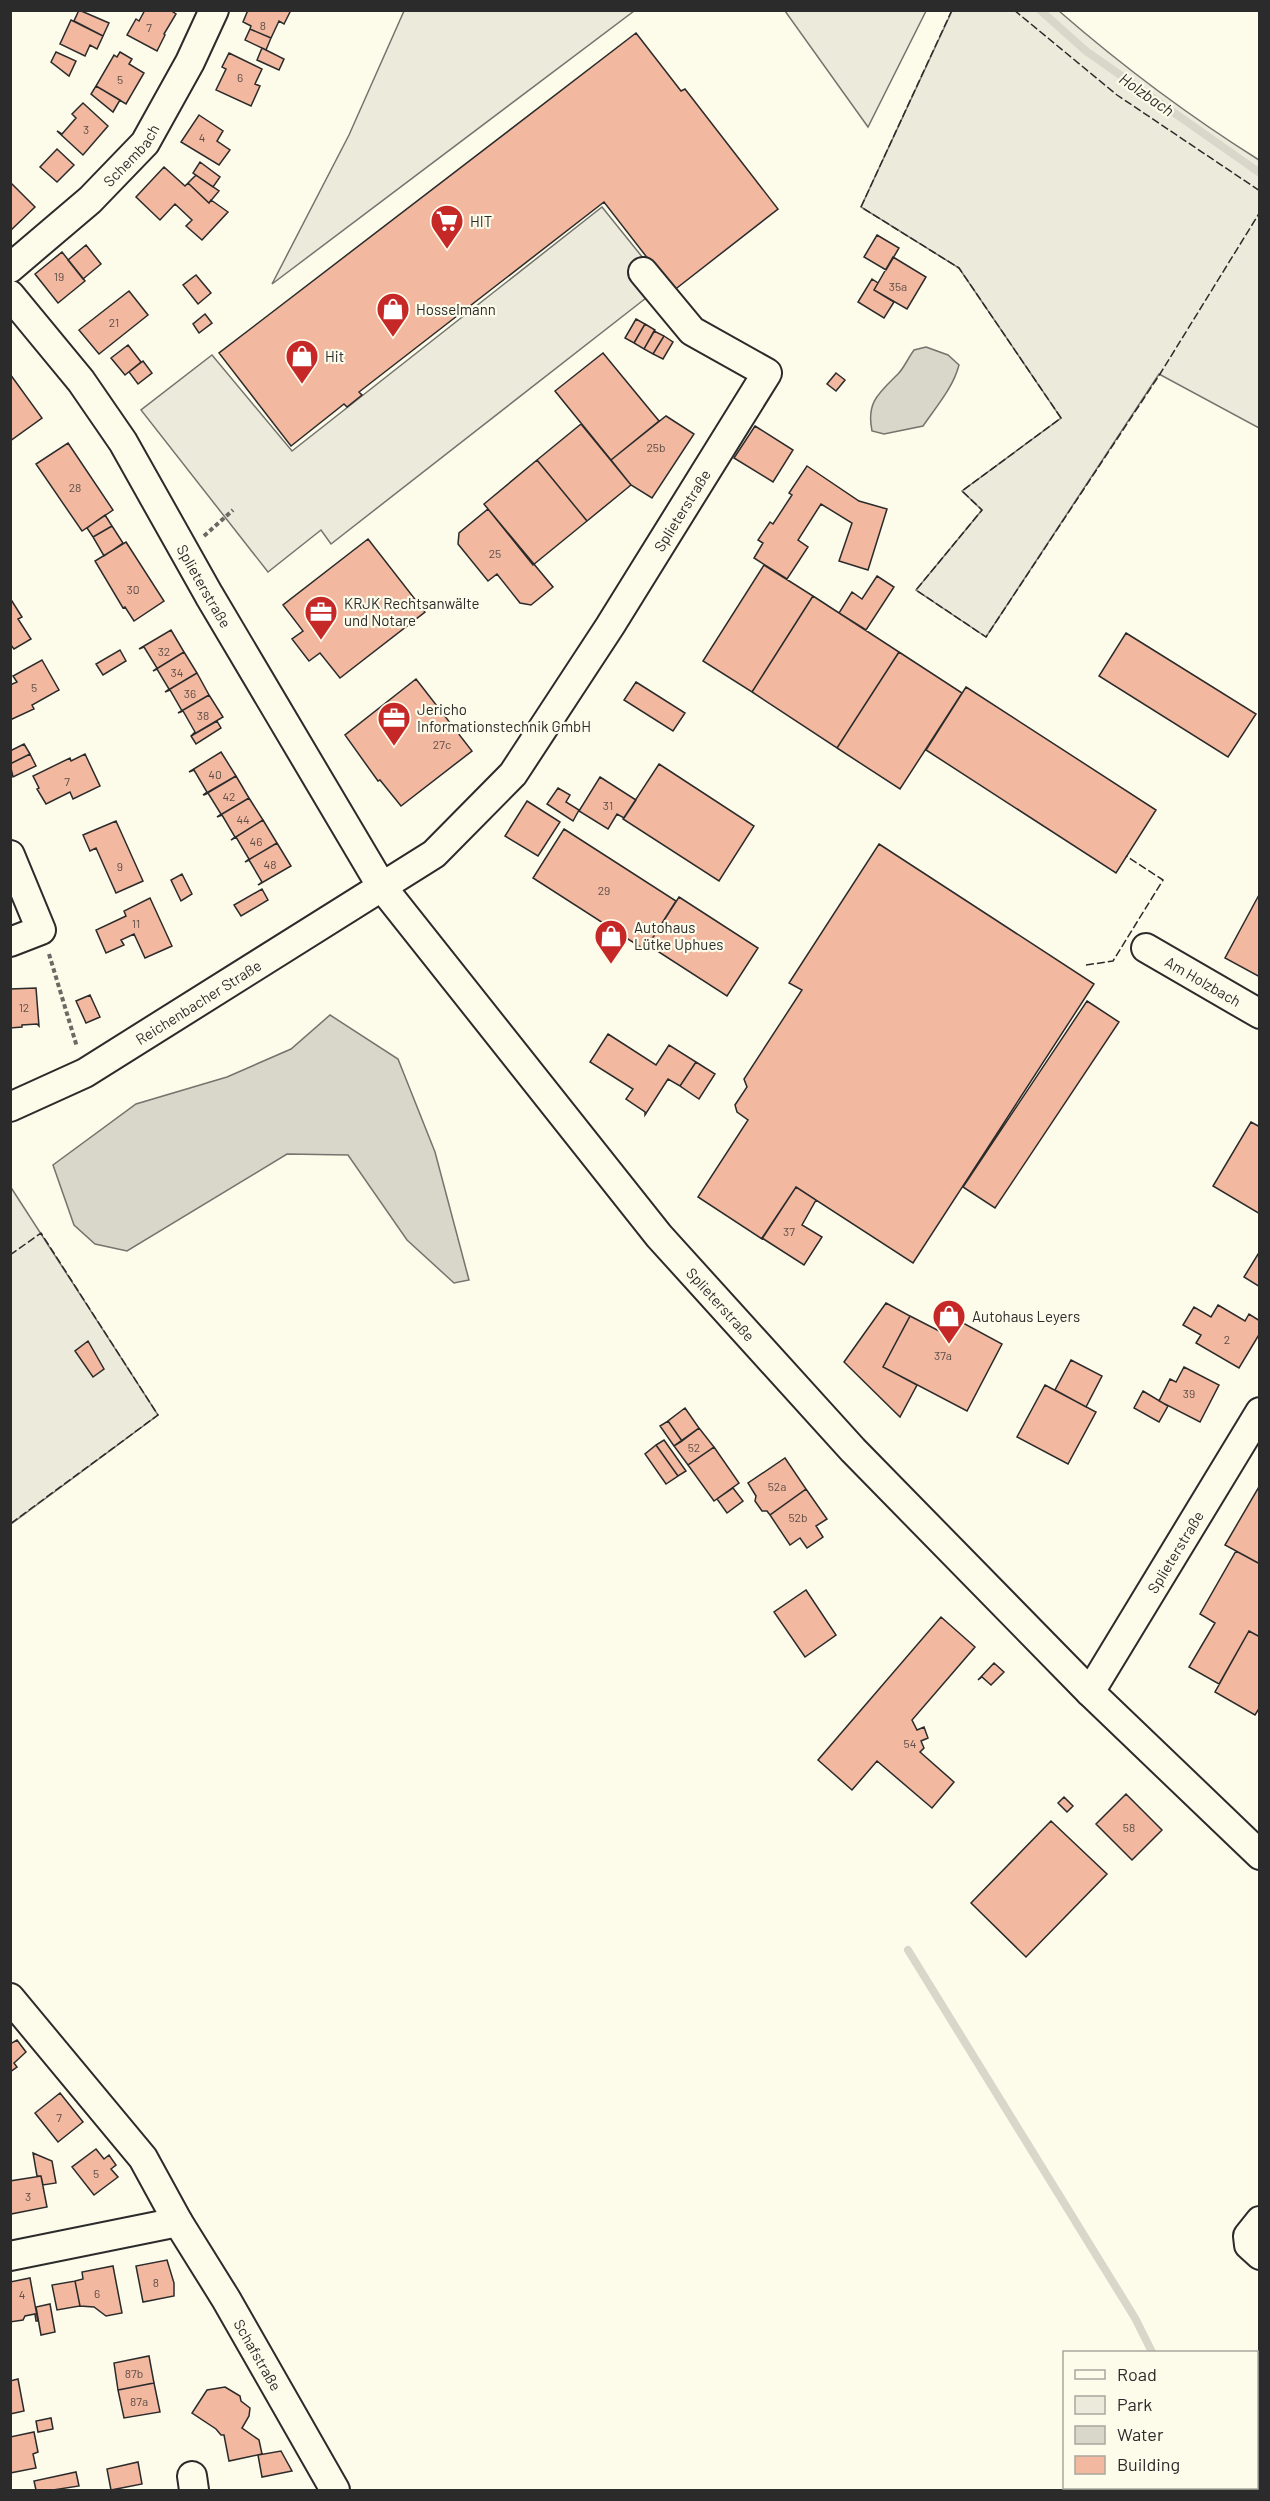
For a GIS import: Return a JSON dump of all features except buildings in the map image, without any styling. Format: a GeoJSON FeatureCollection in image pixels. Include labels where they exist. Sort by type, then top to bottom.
{"type":"FeatureCollection","features":[{"type":"Feature","properties":{"kind":"street","name":"Schembach"},"geometry":{"type":"LineString","coordinates":[[10,268],[90,200],[145,143],[190,62],[214,10]]}},
{"type":"Feature","properties":{"kind":"street","name":"Splieterstraße"},"geometry":{"type":"LineString","coordinates":[[382,887],[434,854],[513,774],[610,626],[767,373],[692,331],[643,272]]}},
{"type":"Feature","properties":{"kind":"street","name":"Splieterstraße"},"geometry":{"type":"LineString","coordinates":[[10,295],[81,381],[123,442],[382,887],[659,1236],[853,1450],[1090,1692],[1260,1855]]}},
{"type":"Feature","properties":{"kind":"street"},"geometry":{"type":"LineString","coordinates":[[10,855],[41,930],[10,942]]}},
{"type":"Feature","properties":{"kind":"street","name":"Reichenbacher Straße"},"geometry":{"type":"LineString","coordinates":[[10,1107],[85,1073],[382,887]]}},
{"type":"Feature","properties":{"kind":"street","name":"Am Holzbach"},"geometry":{"type":"LineString","coordinates":[[1146,948],[1260,1014]]}},
{"type":"Feature","properties":{"kind":"street","name":"Splieterstraße"},"geometry":{"type":"LineString","coordinates":[[1090,1692],[1260,1412]]}},
{"type":"Feature","properties":{"kind":"street","name":"Schafstraße"},"geometry":{"type":"LineString","coordinates":[[10,1998],[143,2158],[314,2458],[335,2490]]}},
{"type":"Feature","properties":{"kind":"street"},"geometry":{"type":"LineString","coordinates":[[1260,2221],[1248,2236],[1249,2245],[1260,2255]]}},
{"type":"Feature","properties":{"kind":"street"},"geometry":{"type":"LineString","coordinates":[[10,2256],[178,2222]]}},
{"type":"Feature","properties":{"kind":"path"},"geometry":{"type":"LineString","coordinates":[[186,553],[233,510]]}},
{"type":"Feature","properties":{"kind":"path"},"geometry":{"type":"LineString","coordinates":[[41,930],[85,1073]]}},
{"type":"Feature","properties":{"kind":"green space"},"geometry":{"type":"Polygon","coordinates":[[[404,11],[634,11],[272,284],[349,135],[404,11]]]}},
{"type":"Feature","properties":{"kind":"green space"},"geometry":{"type":"Polygon","coordinates":[[[785,11],[926,11],[868,127],[785,11]]]}},
{"type":"Feature","properties":{"kind":"green space"},"geometry":{"type":"Polygon","coordinates":[[[952,11],[1059,11],[1156,89],[1259,160],[1259,428],[1159,374],[986,637],[916,590],[982,510],[962,491],[1061,418],[959,268],[861,207],[952,11]]]}},
{"type":"Feature","properties":{"kind":"green space"},"geometry":{"type":"Polygon","coordinates":[[[10,1186],[158,1415],[11,1524],[10,1524],[10,1186]]]}},
{"type":"Feature","properties":{"kind":"shaded area"},"geometry":{"type":"Polygon","coordinates":[[[602,207],[664,284],[331,544],[321,530],[268,572],[141,410],[212,355],[292,451],[602,207]]]}},
{"type":"Feature","properties":{"kind":"water"},"geometry":{"type":"Polygon","coordinates":[[[926,347],[948,355],[959,365],[944,397],[923,426],[884,434],[872,431],[871,413],[876,399],[900,372],[914,350],[926,347]]]}},
{"type":"Feature","properties":{"kind":"water"},"geometry":{"type":"Polygon","coordinates":[[[330,1015],[398,1059],[435,1152],[469,1280],[454,1283],[407,1240],[348,1155],[287,1154],[127,1251],[95,1244],[74,1225],[53,1165],[136,1104],[227,1077],[291,1049],[330,1015]]]}},
{"type":"Feature","properties":{"kind":"waterway","name":"Holzbach"},"geometry":{"type":"LineString","coordinates":[[1040,10],[1086,51],[1260,173]]}},
{"type":"Feature","properties":{"kind":"waterway"},"geometry":{"type":"LineString","coordinates":[[908,1950],[1135,2318],[1152,2351]]}},
{"type":"Feature","properties":{"kind":"fence"},"geometry":{"type":"LineString","coordinates":[[952,10],[861,207],[959,268],[1061,418],[962,491],[982,510],[916,590],[986,637],[1160,374],[1260,212]]}},
{"type":"Feature","properties":{"kind":"fence"},"geometry":{"type":"LineString","coordinates":[[1014,10],[1117,95],[1260,191]]}},
{"type":"Feature","properties":{"kind":"fence"},"geometry":{"type":"LineString","coordinates":[[1086,965],[1113,961],[1163,880],[1126,856]]}},
{"type":"Feature","properties":{"kind":"fence"},"geometry":{"type":"LineString","coordinates":[[10,1255],[41,1233],[158,1415],[10,1524]]}},
{"type":"Feature","properties":{"kind":"place","name":"HIT"},"geometry":{"type":"Point","coordinates":[447,250]}},
{"type":"Feature","properties":{"kind":"place","name":"Hosselmann"},"geometry":{"type":"Point","coordinates":[393,338]}},
{"type":"Feature","properties":{"kind":"place","name":"Hit"},"geometry":{"type":"Point","coordinates":[302,385]}},
{"type":"Feature","properties":{"kind":"place","name":"KRJK Rechtsanwälte und Notare"},"geometry":{"type":"Point","coordinates":[321,641]}},
{"type":"Feature","properties":{"kind":"place","name":"Jericho Informationstechnik GmbH"},"geometry":{"type":"Point","coordinates":[394,747]}},
{"type":"Feature","properties":{"kind":"place","name":"Autohaus Lütke Uphues"},"geometry":{"type":"Point","coordinates":[611,965]}},
{"type":"Feature","properties":{"kind":"place","name":"Autohaus Leyers"},"geometry":{"type":"Point","coordinates":[949,1345]}}]}
